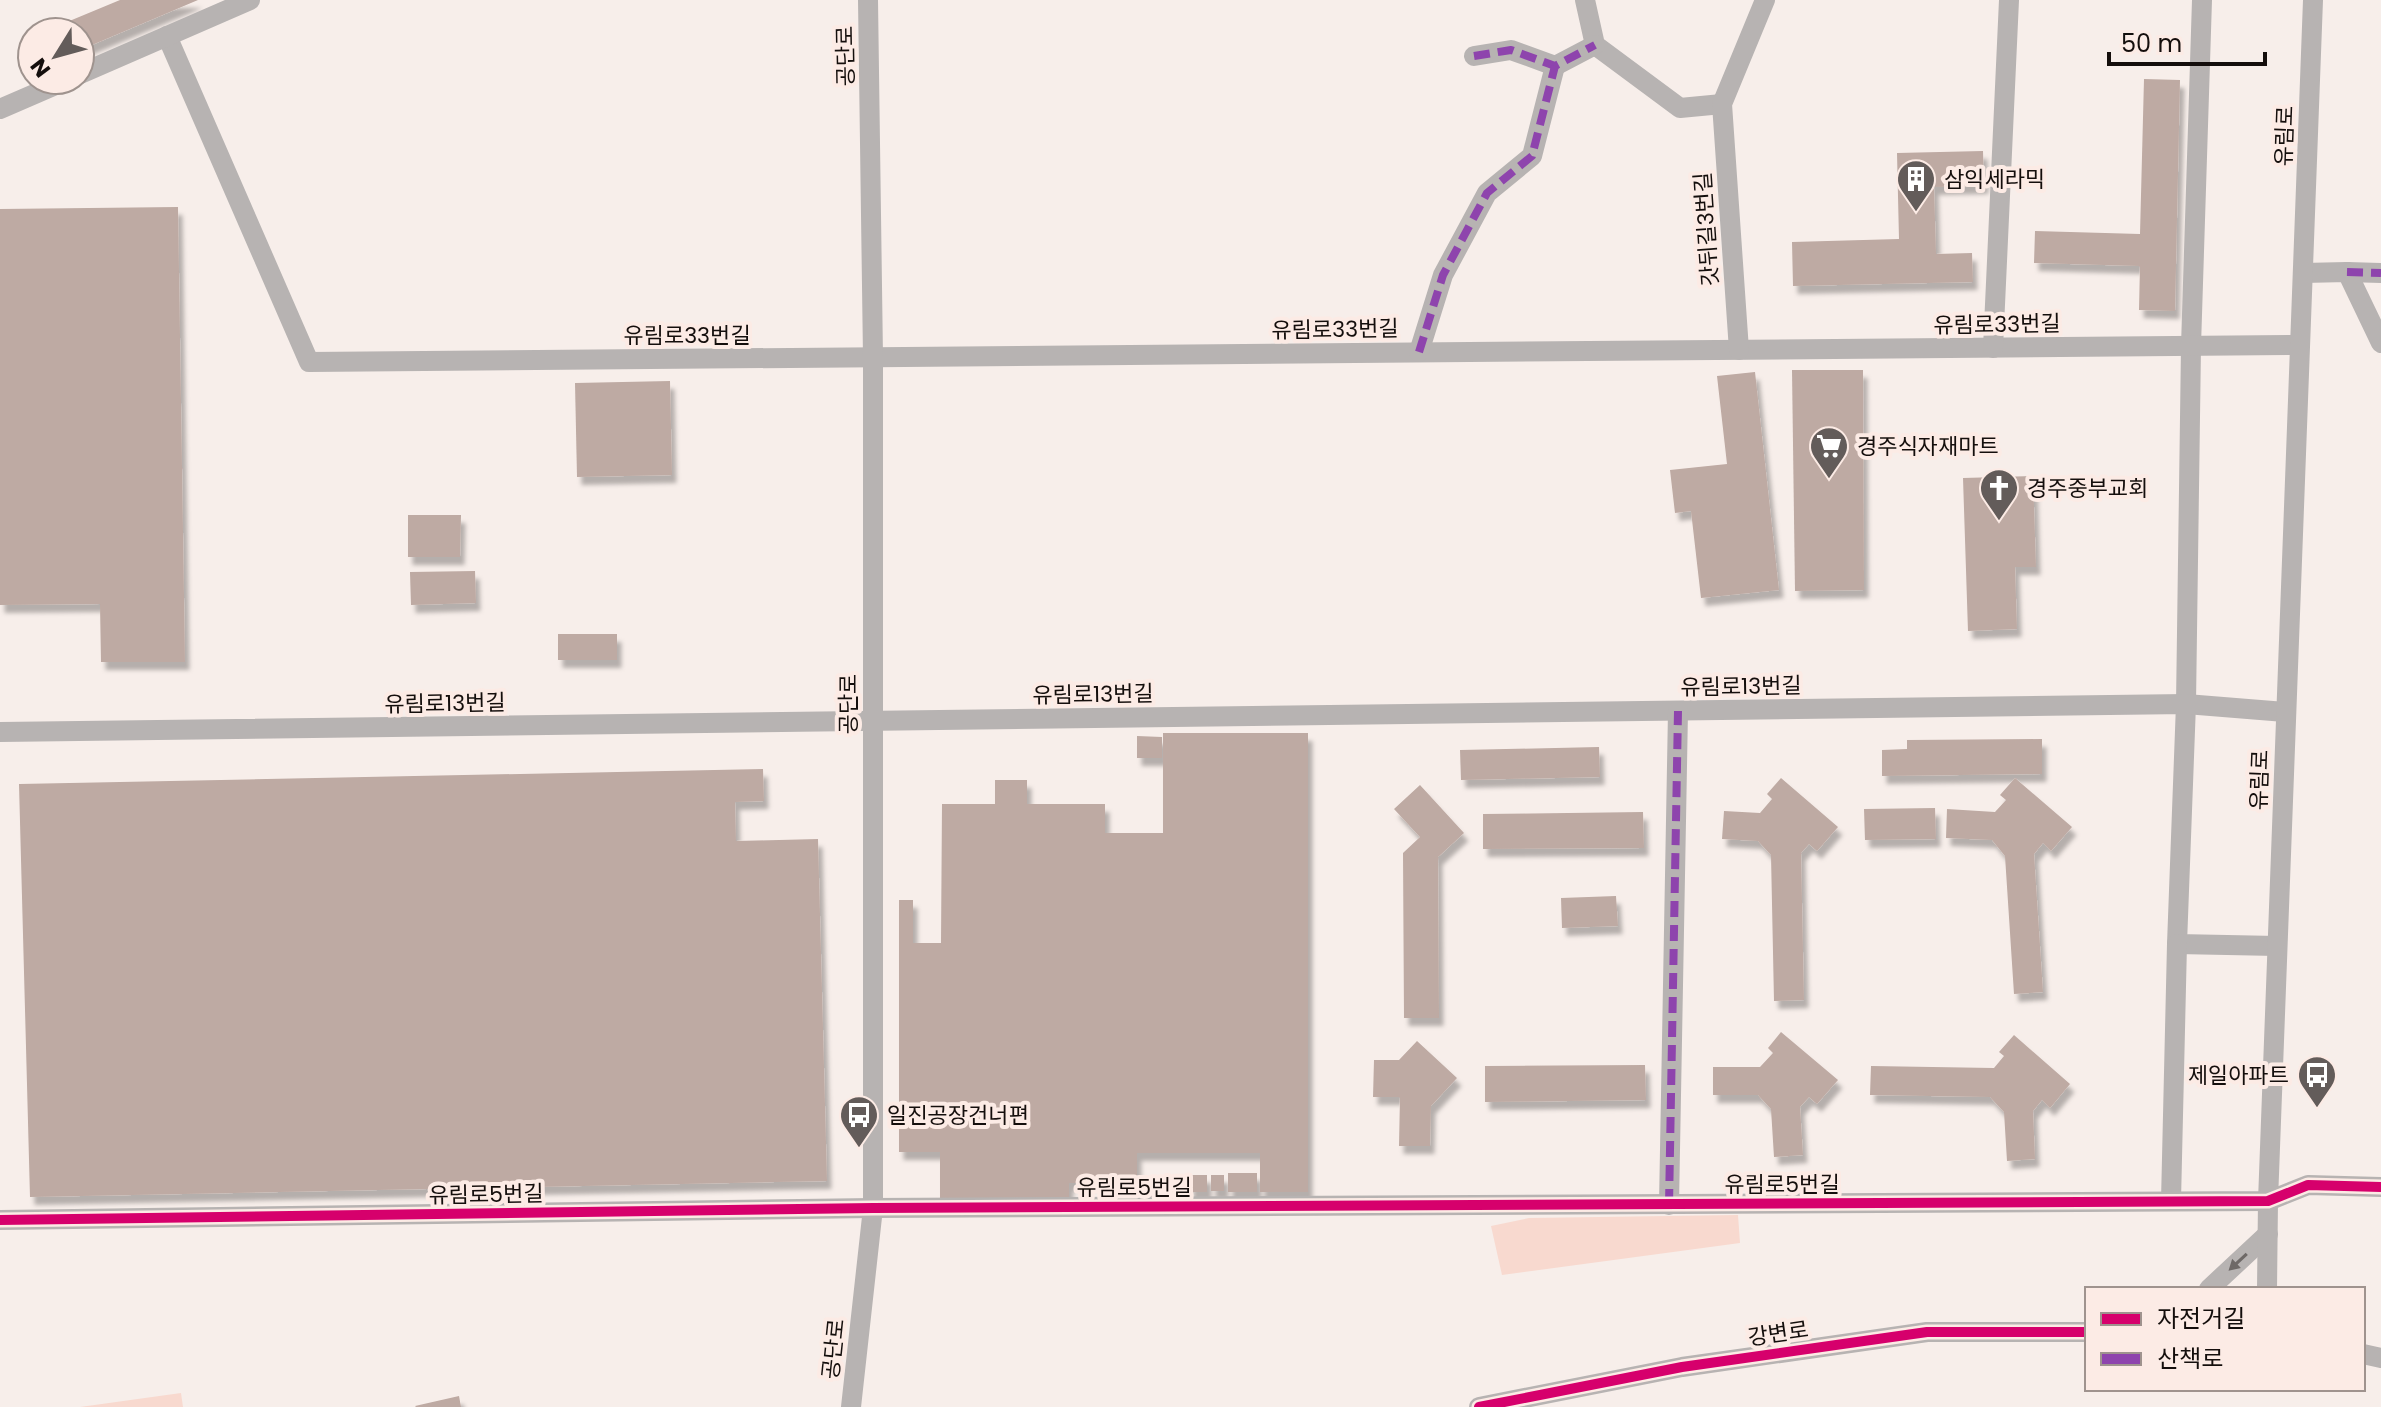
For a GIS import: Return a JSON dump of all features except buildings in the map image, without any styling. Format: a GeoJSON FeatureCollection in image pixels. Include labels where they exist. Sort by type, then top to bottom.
{"type":"FeatureCollection","features":[{"type":"Feature","properties":{"kind":"street"},"geometry":{"type":"LineString","coordinates":[[96,67],[250,0]]}},
{"type":"Feature","properties":{"kind":"street","name":"공단로"},"geometry":{"type":"LineString","coordinates":[[851,1407],[873,1208],[873,357],[868,0]]}},
{"type":"Feature","properties":{"kind":"street"},"geometry":{"type":"LineString","coordinates":[[1585,0],[1595,45],[1680,108],[1722,104]]}},
{"type":"Feature","properties":{"kind":"street","name":"갓뒤길3번길"},"geometry":{"type":"LineString","coordinates":[[1739,350],[1722,104],[1765,0]]}},
{"type":"Feature","properties":{"kind":"street"},"geometry":{"type":"LineString","coordinates":[[1993,348],[2009,0]]}},
{"type":"Feature","properties":{"kind":"street"},"geometry":{"type":"LineString","coordinates":[[2171,1201],[2202,0]]}},
{"type":"Feature","properties":{"kind":"street","name":"유림로"},"geometry":{"type":"LineString","coordinates":[[2267,1287],[2298,345],[2313,0]]}},
{"type":"Feature","properties":{"kind":"street","name":"유림로33번길"},"geometry":{"type":"LineString","coordinates":[[167,36],[309,362],[2298,345]]}},
{"type":"Feature","properties":{"kind":"street"},"geometry":{"type":"LineString","coordinates":[[1474,56],[1511,50],[1555,66],[1595,45]]}},
{"type":"Feature","properties":{"kind":"street","name":"유림로33번길"},"geometry":{"type":"LineString","coordinates":[[1419,352],[1443,275],[1487,193],[1532,156],[1555,66]]}},
{"type":"Feature","properties":{"kind":"street"},"geometry":{"type":"LineString","coordinates":[[0,109],[30,96]]}},
{"type":"Feature","properties":{"kind":"street"},"geometry":{"type":"LineString","coordinates":[[2347,272],[2381,343]]}},
{"type":"Feature","properties":{"kind":"street"},"geometry":{"type":"LineString","coordinates":[[2303,273],[2381,273]]}},
{"type":"Feature","properties":{"kind":"street","name":"유림로13번길"},"geometry":{"type":"LineString","coordinates":[[0,732],[2186,704],[2285,712]]}},
{"type":"Feature","properties":{"kind":"street"},"geometry":{"type":"LineString","coordinates":[[1669,1205],[1678,711]]}},
{"type":"Feature","properties":{"kind":"street"},"geometry":{"type":"LineString","coordinates":[[2177,944],[2277,946]]}},
{"type":"Feature","properties":{"kind":"street"},"geometry":{"type":"LineString","coordinates":[[2268,1201],[2308,1185],[2381,1187]]}},
{"type":"Feature","properties":{"kind":"street","name":"유림로5번길"},"geometry":{"type":"LineString","coordinates":[[0,1220],[873,1208],[2268,1201]]}},
{"type":"Feature","properties":{"kind":"street"},"geometry":{"type":"LineString","coordinates":[[2211,1287],[2268,1234]]}},
{"type":"Feature","properties":{"kind":"street","name":"강변로"},"geometry":{"type":"LineString","coordinates":[[1479,1407],[1682,1367],[1927,1332],[2085,1332]]}},
{"type":"Feature","properties":{"kind":"shaded area"},"geometry":{"type":"Polygon","coordinates":[[[1738,1215],[1740,1243],[1502,1275],[1491,1226],[1529,1218],[1738,1215]]]}},
{"type":"Feature","properties":{"kind":"shaded area"},"geometry":{"type":"Polygon","coordinates":[[[181,1393],[183,1407],[80,1407],[181,1393]]]}},
{"type":"Feature","properties":{"kind":"marked path"},"geometry":{"type":"LineString","coordinates":[[1474,56],[1511,50],[1555,66],[1595,45]]}},
{"type":"Feature","properties":{"kind":"marked path"},"geometry":{"type":"LineString","coordinates":[[1419,352],[1443,275],[1487,193],[1532,156],[1555,66]]}},
{"type":"Feature","properties":{"kind":"marked path"},"geometry":{"type":"LineString","coordinates":[[2347,272],[2381,273]]}},
{"type":"Feature","properties":{"kind":"marked path"},"geometry":{"type":"LineString","coordinates":[[1669,1205],[1678,711]]}},
{"type":"Feature","properties":{"kind":"cycle path"},"geometry":{"type":"LineString","coordinates":[[0,1220],[873,1208],[2268,1201],[2308,1185],[2381,1187]]}},
{"type":"Feature","properties":{"kind":"cycle path"},"geometry":{"type":"LineString","coordinates":[[1479,1407],[1682,1367],[1927,1332],[2085,1332]]}},
{"type":"Feature","properties":{"kind":"place","name":"삼익세라믹"},"geometry":{"type":"Point","coordinates":[1916,213]}},
{"type":"Feature","properties":{"kind":"place","name":"경주식자재마트"},"geometry":{"type":"Point","coordinates":[1829,480]}},
{"type":"Feature","properties":{"kind":"place","name":"경주중부교회"},"geometry":{"type":"Point","coordinates":[1999,522]}},
{"type":"Feature","properties":{"kind":"place","name":"제일아파트"},"geometry":{"type":"Point","coordinates":[2317,1109]}},
{"type":"Feature","properties":{"kind":"place","name":"일진공장건너편"},"geometry":{"type":"Point","coordinates":[859,1149]}}]}
